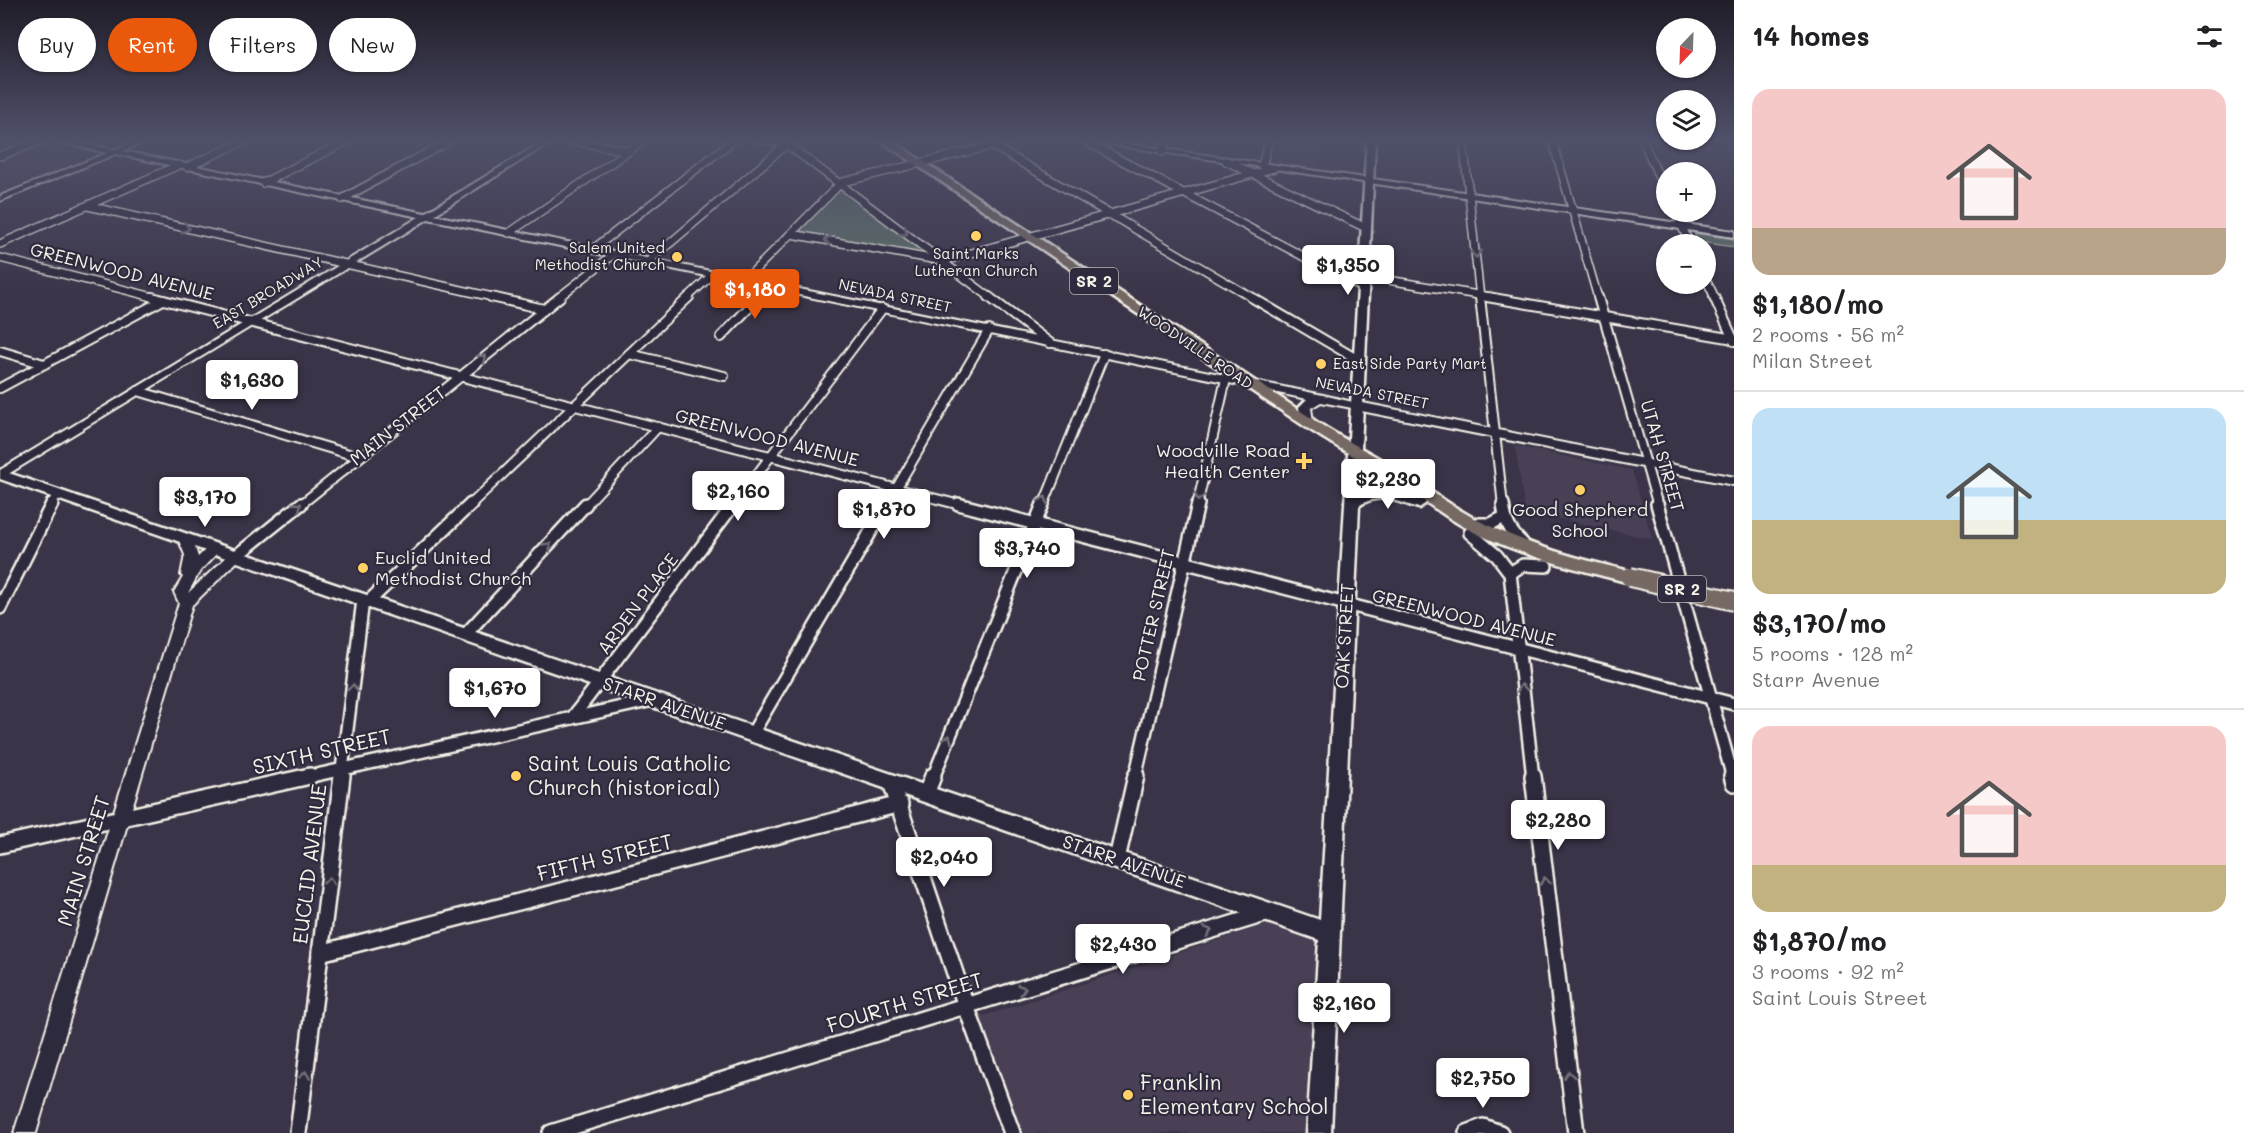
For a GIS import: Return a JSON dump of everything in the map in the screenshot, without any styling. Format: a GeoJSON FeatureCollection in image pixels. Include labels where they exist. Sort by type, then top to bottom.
{"type":"FeatureCollection","features":[{"type":"Feature","properties":{"kind":"main road","name":"WOODVILLE ROAD"},"geometry":{"type":"LineString","coordinates":[[961,192],[1357,455],[1378,464],[1471,529],[1507,551],[1546,566],[1734,601]]}},
{"type":"Feature","properties":{"kind":"main road","name":"OAK STREET"},"geometry":{"type":"LineString","coordinates":[[1319,1133],[1352,504],[1357,455],[1357,405],[1368,192]]}},
{"type":"Feature","properties":{"kind":"main road","name":"WOODVILLE ROAD"},"geometry":{"type":"LineString","coordinates":[[1357,455],[1370,470],[1419,502],[1471,529],[1633,582],[1734,611]]}},
{"type":"Feature","properties":{"kind":"main road","name":"STARR AVENUE"},"geometry":{"type":"LineString","coordinates":[[0,474],[1329,933]]}},
{"type":"Feature","properties":{"kind":"main road"},"geometry":{"type":"LineString","coordinates":[[1352,504],[1366,495],[1383,493],[1419,502]]}},
{"type":"Feature","properties":{"kind":"street"},"geometry":{"type":"LineString","coordinates":[[0,199],[17,192]]}},
{"type":"Feature","properties":{"kind":"street"},"geometry":{"type":"LineString","coordinates":[[0,244],[122,192]]}},
{"type":"Feature","properties":{"kind":"street","name":"NEVADA STREET"},"geometry":{"type":"LineString","coordinates":[[307,192],[1734,481]]}},
{"type":"Feature","properties":{"kind":"street"},"geometry":{"type":"LineString","coordinates":[[342,199],[355,192]]}},
{"type":"Feature","properties":{"kind":"street","name":"EAST BROADWAY"},"geometry":{"type":"LineString","coordinates":[[0,474],[466,192]]}},
{"type":"Feature","properties":{"kind":"street"},"geometry":{"type":"LineString","coordinates":[[509,233],[569,192]]}},
{"type":"Feature","properties":{"kind":"street"},"geometry":{"type":"LineString","coordinates":[[592,250],[667,192]]}},
{"type":"Feature","properties":{"kind":"street"},"geometry":{"type":"LineString","coordinates":[[649,261],[731,192]]}},
{"type":"Feature","properties":{"kind":"street"},"geometry":{"type":"LineString","coordinates":[[744,281],[831,192]]}},
{"type":"Feature","properties":{"kind":"street"},"geometry":{"type":"LineString","coordinates":[[850,192],[1050,343]]}},
{"type":"Feature","properties":{"kind":"street"},"geometry":{"type":"LineString","coordinates":[[1070,192],[1360,361]]}},
{"type":"Feature","properties":{"kind":"street"},"geometry":{"type":"LineString","coordinates":[[1179,192],[1364,282],[1481,296],[1734,340]]}},
{"type":"Feature","properties":{"kind":"street"},"geometry":{"type":"LineString","coordinates":[[791,234],[942,261],[1190,192]]}},
{"type":"Feature","properties":{"kind":"street"},"geometry":{"type":"LineString","coordinates":[[1290,192],[1366,228]]}},
{"type":"Feature","properties":{"kind":"street"},"geometry":{"type":"LineString","coordinates":[[1440,192],[1734,234]]}},
{"type":"Feature","properties":{"kind":"street"},"geometry":{"type":"LineString","coordinates":[[1469,192],[1504,517],[1514,536],[1528,549]]}},
{"type":"Feature","properties":{"kind":"street","name":"UTAH STREET"},"geometry":{"type":"LineString","coordinates":[[1567,192],[1605,318],[1734,783]]}},
{"type":"Feature","properties":{"kind":"street"},"geometry":{"type":"LineString","coordinates":[[88,206],[544,309]]}},
{"type":"Feature","properties":{"kind":"street"},"geometry":{"type":"LineString","coordinates":[[1680,222],[1685,234]]}},
{"type":"Feature","properties":{"kind":"street","name":"MAIN STREET"},"geometry":{"type":"LineString","coordinates":[[189,601],[182,592],[188,577],[359,456],[614,254]]}},
{"type":"Feature","properties":{"kind":"street","name":"GREENWOOD AVENUE"},"geometry":{"type":"LineString","coordinates":[[0,258],[1734,704]]}},
{"type":"Feature","properties":{"kind":"street"},"geometry":{"type":"LineString","coordinates":[[366,601],[713,274]]}},
{"type":"Feature","properties":{"kind":"street"},"geometry":{"type":"LineString","coordinates":[[721,337],[770,286]]}},
{"type":"Feature","properties":{"kind":"street"},"geometry":{"type":"LineString","coordinates":[[1713,294],[1734,340]]}},
{"type":"Feature","properties":{"kind":"street"},"geometry":{"type":"LineString","coordinates":[[0,388],[163,300]]}},
{"type":"Feature","properties":{"kind":"street","name":"ARDEN PLACE"},"geometry":{"type":"LineString","coordinates":[[572,718],[882,309]]}},
{"type":"Feature","properties":{"kind":"street"},"geometry":{"type":"LineString","coordinates":[[752,734],[988,330]]}},
{"type":"Feature","properties":{"kind":"street"},"geometry":{"type":"LineString","coordinates":[[0,351],[44,364]]}},
{"type":"Feature","properties":{"kind":"street"},"geometry":{"type":"LineString","coordinates":[[629,354],[724,376]]}},
{"type":"Feature","properties":{"kind":"street"},"geometry":{"type":"LineString","coordinates":[[926,794],[1104,354]]}},
{"type":"Feature","properties":{"kind":"street","name":"POTTER STREET"},"geometry":{"type":"LineString","coordinates":[[1117,859],[1226,379]]}},
{"type":"Feature","properties":{"kind":"street"},"geometry":{"type":"LineString","coordinates":[[138,391],[359,456]]}},
{"type":"Feature","properties":{"kind":"street"},"geometry":{"type":"LineString","coordinates":[[1307,422],[1305,407],[1312,401],[1323,398]]}},
{"type":"Feature","properties":{"kind":"street"},"geometry":{"type":"LineString","coordinates":[[465,635],[658,427]]}},
{"type":"Feature","properties":{"kind":"street"},"geometry":{"type":"LineString","coordinates":[[0,608],[57,494]]}},
{"type":"Feature","properties":{"kind":"street"},"geometry":{"type":"LineString","coordinates":[[1504,517],[1491,524],[1471,529],[1510,573],[1517,648],[1576,1133]]}},
{"type":"Feature","properties":{"kind":"street"},"geometry":{"type":"LineString","coordinates":[[185,538],[192,555],[188,577]]}},
{"type":"Feature","properties":{"kind":"street","name":"MAIN STREET"},"geometry":{"type":"LineString","coordinates":[[25,1133],[189,601],[223,552]]}},
{"type":"Feature","properties":{"kind":"street"},"geometry":{"type":"LineString","coordinates":[[1510,573],[1523,565],[1546,566]]}},
{"type":"Feature","properties":{"kind":"street","name":"EUCLID AVENUE"},"geometry":{"type":"LineString","coordinates":[[298,1133],[366,601]]}},
{"type":"Feature","properties":{"kind":"street","name":"SIXTH STREET"},"geometry":{"type":"LineString","coordinates":[[0,845],[654,700]]}},
{"type":"Feature","properties":{"kind":"street"},"geometry":{"type":"LineString","coordinates":[[891,782],[966,1006],[1012,1133]]}},
{"type":"Feature","properties":{"kind":"street","name":"FIFTH STREET"},"geometry":{"type":"LineString","coordinates":[[320,953],[900,804]]}},
{"type":"Feature","properties":{"kind":"street","name":"FOURTH STREET"},"geometry":{"type":"LineString","coordinates":[[551,1133],[1271,912]]}},
{"type":"Feature","properties":{"kind":"street"},"geometry":{"type":"LineString","coordinates":[[1467,1133],[1483,1127],[1500,1133]]}},
{"type":"Feature","properties":{"kind":"shaded area"},"geometry":{"type":"Polygon","coordinates":[[[0,192],[15,192],[0,198],[0,192]]]}},
{"type":"Feature","properties":{"kind":"shaded area","name":"Good Shepherd School"},"geometry":{"type":"Polygon","coordinates":[[[1515,446],[1632,470],[1652,539],[1525,511],[1515,446]]]}},
{"type":"Feature","properties":{"kind":"shaded area"},"geometry":{"type":"Polygon","coordinates":[[[1268,924],[1317,940],[1304,1133],[1020,1133],[978,1018],[1268,924]]]}},
{"type":"Feature","properties":{"kind":"green space"},"geometry":{"type":"Polygon","coordinates":[[[837,192],[844,192],[933,258],[797,233],[837,192]]]}},
{"type":"Feature","properties":{"kind":"green space"},"geometry":{"type":"Polygon","coordinates":[[[1716,236],[1734,239],[1734,247],[1716,244],[1716,236]]]}},
{"type":"Feature","properties":{"kind":"place","name":"Saint Marks Lutheran Church"},"geometry":{"type":"Point","coordinates":[976,236]}},
{"type":"Feature","properties":{"kind":"place","name":"Salem United Methodist Church"},"geometry":{"type":"Point","coordinates":[677,257]}},
{"type":"Feature","properties":{"kind":"place","name":"East Side Party Mart"},"geometry":{"type":"Point","coordinates":[1321,364]}},
{"type":"Feature","properties":{"kind":"place","name":"Woodville Road Health Center"},"geometry":{"type":"Point","coordinates":[1304,461]}},
{"type":"Feature","properties":{"kind":"place","name":"Good Shepherd School"},"geometry":{"type":"Point","coordinates":[1580,490]}},
{"type":"Feature","properties":{"kind":"place","name":"Euclid United Methodist Church"},"geometry":{"type":"Point","coordinates":[363,568]}},
{"type":"Feature","properties":{"kind":"place","name":"Saint Louis Catholic Church (historical)"},"geometry":{"type":"Point","coordinates":[516,776]}},
{"type":"Feature","properties":{"kind":"place","name":"Franklin Elementary School"},"geometry":{"type":"Point","coordinates":[1128,1095]}}]}
